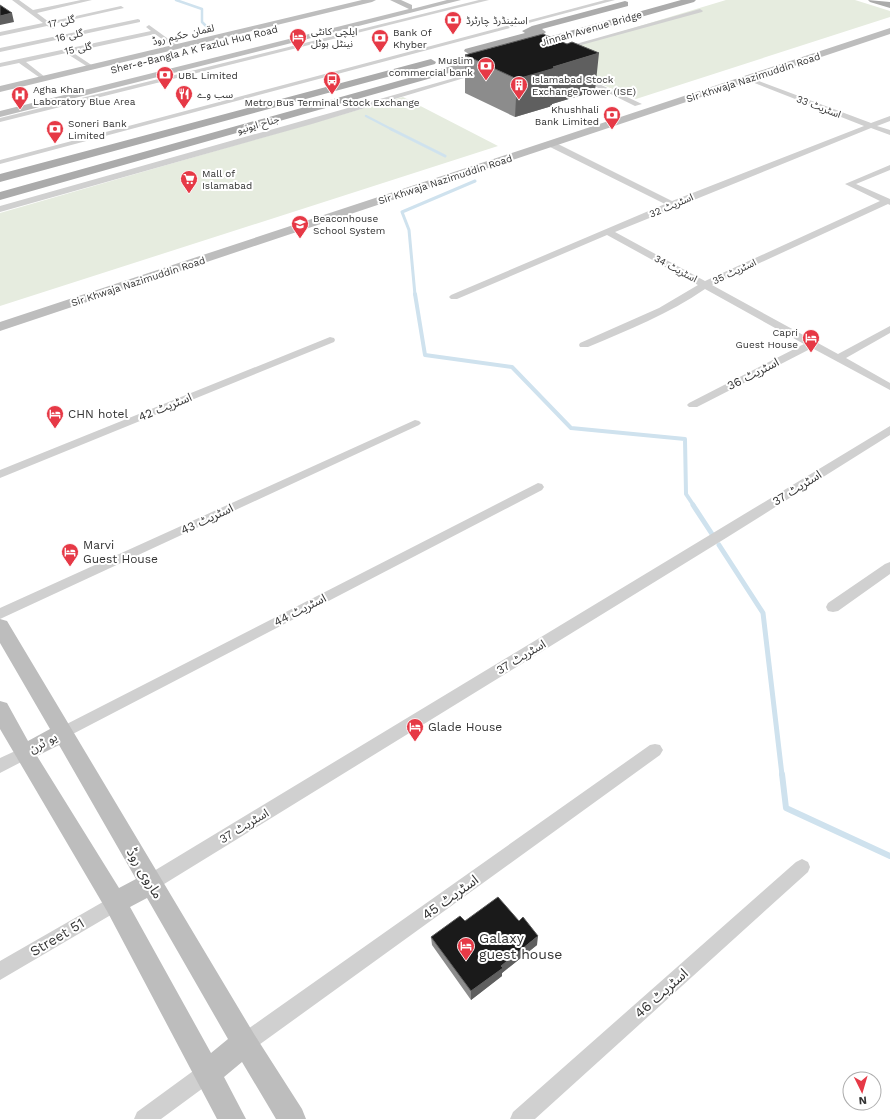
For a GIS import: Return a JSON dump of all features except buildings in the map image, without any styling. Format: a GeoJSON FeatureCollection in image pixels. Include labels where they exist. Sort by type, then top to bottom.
{"type":"FeatureCollection","features":[{"type":"Feature","properties":{"kind":"main road","name":"لقمان حکیم روڈ"},"geometry":{"type":"LineString","coordinates":[[0,88],[376,0]]}},
{"type":"Feature","properties":{"kind":"main road","name":"Sher-e-Bangla A K Fazlul Huq Road"},"geometry":{"type":"LineString","coordinates":[[0,107],[359,26],[393,5],[409,7],[439,0]]}},
{"type":"Feature","properties":{"kind":"main road","name":"Sher-e-Bangla A K Fazlul Huq Road"},"geometry":{"type":"LineString","coordinates":[[0,114],[359,26],[457,0]]}},
{"type":"Feature","properties":{"kind":"main road","name":"Jinnah Avenue Bridge"},"geometry":{"type":"LineString","coordinates":[[503,42],[655,0]]}},
{"type":"Feature","properties":{"kind":"main road","name":"Jinnah Avenue Bridge"},"geometry":{"type":"LineString","coordinates":[[516,50],[690,0]]}},
{"type":"Feature","properties":{"kind":"main road"},"geometry":{"type":"LineString","coordinates":[[516,50],[566,38],[704,0]]}},
{"type":"Feature","properties":{"kind":"main road"},"geometry":{"type":"LineString","coordinates":[[873,0],[890,5]]}},
{"type":"Feature","properties":{"kind":"main road"},"geometry":{"type":"LineString","coordinates":[[459,54],[503,42],[535,28],[636,1]]}},
{"type":"Feature","properties":{"kind":"main road","name":"Sir Khwaja Nazimuddin Road"},"geometry":{"type":"LineString","coordinates":[[0,327],[749,79],[888,26]]}},
{"type":"Feature","properties":{"kind":"main road","name":"Sir Khwaja Nazimuddin Road"},"geometry":{"type":"LineString","coordinates":[[352,198],[692,86],[888,26]]}},
{"type":"Feature","properties":{"kind":"main road","name":"جناح ایونیو"},"geometry":{"type":"LineString","coordinates":[[0,196],[403,84],[516,50]]}},
{"type":"Feature","properties":{"kind":"main road","name":"جناح ایونیو"},"geometry":{"type":"LineString","coordinates":[[0,178],[444,58]]}},
{"type":"Feature","properties":{"kind":"main road"},"geometry":{"type":"LineString","coordinates":[[692,86],[708,92]]}},
{"type":"Feature","properties":{"kind":"main road","name":"ماروی روڈ"},"geometry":{"type":"LineString","coordinates":[[0,626],[150,883],[292,1119]]}},
{"type":"Feature","properties":{"kind":"main road"},"geometry":{"type":"LineString","coordinates":[[0,709],[24,754],[115,903],[232,1119]]}},
{"type":"Feature","properties":{"kind":"main road","name":"یو ٹرن"},"geometry":{"type":"LineString","coordinates":[[24,754],[62,734]]}},
{"type":"Feature","properties":{"kind":"main road"},"geometry":{"type":"LineString","coordinates":[[115,903],[150,883]]}},
{"type":"Feature","properties":{"kind":"main road"},"geometry":{"type":"LineString","coordinates":[[207,1073],[245,1043]]}},
{"type":"Feature","properties":{"kind":"street"},"geometry":{"type":"LineString","coordinates":[[16,0],[83,48]]}},
{"type":"Feature","properties":{"kind":"street"},"geometry":{"type":"LineString","coordinates":[[58,0],[82,16]]}},
{"type":"Feature","properties":{"kind":"street"},"geometry":{"type":"LineString","coordinates":[[32,12],[89,0]]}},
{"type":"Feature","properties":{"kind":"street"},"geometry":{"type":"LineString","coordinates":[[123,0],[121,8],[176,47]]}},
{"type":"Feature","properties":{"kind":"street"},"geometry":{"type":"LineString","coordinates":[[0,120],[359,26],[486,0]]}},
{"type":"Feature","properties":{"kind":"street"},"geometry":{"type":"LineString","coordinates":[[0,162],[612,0]]}},
{"type":"Feature","properties":{"kind":"street","name":"گلی 17"},"geometry":{"type":"LineString","coordinates":[[6,39],[48,23],[121,8]]}},
{"type":"Feature","properties":{"kind":"street"},"geometry":{"type":"LineString","coordinates":[[555,51],[700,11]]}},
{"type":"Feature","properties":{"kind":"street","name":"گلی 16"},"geometry":{"type":"LineString","coordinates":[[0,50],[6,39],[66,36],[138,20]]}},
{"type":"Feature","properties":{"kind":"street","name":"گلی 15"},"geometry":{"type":"LineString","coordinates":[[0,65],[156,32]]}},
{"type":"Feature","properties":{"kind":"street"},"geometry":{"type":"LineString","coordinates":[[6,39],[29,59]]}},
{"type":"Feature","properties":{"kind":"street"},"geometry":{"type":"LineString","coordinates":[[455,42],[474,50]]}},
{"type":"Feature","properties":{"kind":"street"},"geometry":{"type":"LineString","coordinates":[[67,51],[91,67]]}},
{"type":"Feature","properties":{"kind":"street"},"geometry":{"type":"LineString","coordinates":[[21,61],[43,78]]}},
{"type":"Feature","properties":{"kind":"street"},"geometry":{"type":"LineString","coordinates":[[0,209],[310,122],[486,70]]}},
{"type":"Feature","properties":{"kind":"street"},"geometry":{"type":"LineString","coordinates":[[576,76],[638,104]]}},
{"type":"Feature","properties":{"kind":"street","name":"اسٹریٹ 33"},"geometry":{"type":"LineString","coordinates":[[749,79],[890,133]]}},
{"type":"Feature","properties":{"kind":"street","name":"اسٹریٹ 32"},"geometry":{"type":"LineString","coordinates":[[454,297],[672,204],[890,118]]}},
{"type":"Feature","properties":{"kind":"street"},"geometry":{"type":"LineString","coordinates":[[551,144],[672,204]]}},
{"type":"Feature","properties":{"kind":"street"},"geometry":{"type":"LineString","coordinates":[[13,159],[21,172]]}},
{"type":"Feature","properties":{"kind":"street","name":"اسٹریٹ 35"},"geometry":{"type":"LineString","coordinates":[[889,201],[849,184],[890,167]]}},
{"type":"Feature","properties":{"kind":"street","name":"اسٹریٹ 35"},"geometry":{"type":"LineString","coordinates":[[584,345],[656,314],[686,299],[706,284],[889,201]]}},
{"type":"Feature","properties":{"kind":"street","name":"اسٹریٹ 34"},"geometry":{"type":"LineString","coordinates":[[609,232],[706,284],[890,387]]}},
{"type":"Feature","properties":{"kind":"street"},"geometry":{"type":"LineString","coordinates":[[839,358],[890,329]]}},
{"type":"Feature","properties":{"kind":"street","name":"اسٹریٹ 42"},"geometry":{"type":"LineString","coordinates":[[0,474],[330,340]]}},
{"type":"Feature","properties":{"kind":"street","name":"اسٹریٹ 36"},"geometry":{"type":"LineString","coordinates":[[693,405],[812,344]]}},
{"type":"Feature","properties":{"kind":"street","name":"اسٹریٹ 43"},"geometry":{"type":"LineString","coordinates":[[0,614],[415,423]]}},
{"type":"Feature","properties":{"kind":"street","name":"اسٹریٹ 37"},"geometry":{"type":"LineString","coordinates":[[150,883],[722,535],[890,430]]}},
{"type":"Feature","properties":{"kind":"street","name":"اسٹریٹ 44"},"geometry":{"type":"LineString","coordinates":[[62,734],[538,487]]}},
{"type":"Feature","properties":{"kind":"street"},"geometry":{"type":"LineString","coordinates":[[833,606],[890,567]]}},
{"type":"Feature","properties":{"kind":"street","name":"اسٹریٹ 45"},"geometry":{"type":"LineString","coordinates":[[245,1043],[655,750]]}},
{"type":"Feature","properties":{"kind":"street"},"geometry":{"type":"LineString","coordinates":[[0,766],[24,754]]}},
{"type":"Feature","properties":{"kind":"street","name":"اسٹریٹ 46"},"geometry":{"type":"LineString","coordinates":[[520,1119],[802,867]]}},
{"type":"Feature","properties":{"kind":"street","name":"Street 51"},"geometry":{"type":"LineString","coordinates":[[0,971],[115,903]]}},
{"type":"Feature","properties":{"kind":"street"},"geometry":{"type":"LineString","coordinates":[[144,1119],[207,1073]]}},
{"type":"Feature","properties":{"kind":"shaded area"},"geometry":{"type":"Polygon","coordinates":[[[726,0],[855,0],[890,11],[890,17],[636,99],[537,57],[726,0]]]}},
{"type":"Feature","properties":{"kind":"shaded area"},"geometry":{"type":"Polygon","coordinates":[[[403,97],[498,146],[0,306],[0,213],[403,97]]]}},
{"type":"Feature","properties":{"kind":"waterway"},"geometry":{"type":"LineString","coordinates":[[176,0],[202,9],[202,22],[210,30]]}},
{"type":"Feature","properties":{"kind":"waterway"},"geometry":{"type":"LineString","coordinates":[[366,116],[393,130]]}},
{"type":"Feature","properties":{"kind":"waterway"},"geometry":{"type":"LineString","coordinates":[[393,130],[445,156]]}},
{"type":"Feature","properties":{"kind":"waterway"},"geometry":{"type":"LineString","coordinates":[[415,295],[409,230],[402,212],[475,181]]}},
{"type":"Feature","properties":{"kind":"waterway"},"geometry":{"type":"LineString","coordinates":[[415,294],[425,355],[512,367],[571,428],[685,439],[686,494],[694,506]]}},
{"type":"Feature","properties":{"kind":"waterway"},"geometry":{"type":"LineString","coordinates":[[693,505],[712,534]]}},
{"type":"Feature","properties":{"kind":"waterway"},"geometry":{"type":"LineString","coordinates":[[719,545],[763,613],[782,775]]}},
{"type":"Feature","properties":{"kind":"waterway"},"geometry":{"type":"LineString","coordinates":[[782,774],[786,808],[890,856]]}},
{"type":"Feature","properties":{"kind":"place","name":"اسٹینڈرڈ چارٹرڈ"},"geometry":{"type":"Point","coordinates":[453,35]}},
{"type":"Feature","properties":{"kind":"place","name":"ایلچی کانٹی نینٹل ہوٹل"},"geometry":{"type":"Point","coordinates":[298,52]}},
{"type":"Feature","properties":{"kind":"place","name":"Bank Of Khyber"},"geometry":{"type":"Point","coordinates":[380,53]}},
{"type":"Feature","properties":{"kind":"place","name":"Muslim commercial bank"},"geometry":{"type":"Point","coordinates":[486,81]}},
{"type":"Feature","properties":{"kind":"place","name":"UBL Limited"},"geometry":{"type":"Point","coordinates":[165,90]}},
{"type":"Feature","properties":{"kind":"place","name":"Metro Bus Terminal Stock Exchange"},"geometry":{"type":"Point","coordinates":[332,95]}},
{"type":"Feature","properties":{"kind":"place","name":"Islamabad Stock Exchange Tower (ISE)"},"geometry":{"type":"Point","coordinates":[519,100]}},
{"type":"Feature","properties":{"kind":"place","name":"سب وے"},"geometry":{"type":"Point","coordinates":[184,109]}},
{"type":"Feature","properties":{"kind":"place","name":"Agha Khan Laboratory Blue Area"},"geometry":{"type":"Point","coordinates":[20,110]}},
{"type":"Feature","properties":{"kind":"place","name":"Khushhali Bank Limited"},"geometry":{"type":"Point","coordinates":[612,130]}},
{"type":"Feature","properties":{"kind":"place","name":"Soneri Bank Limited"},"geometry":{"type":"Point","coordinates":[55,144]}},
{"type":"Feature","properties":{"kind":"place","name":"Mall of Islamabad"},"geometry":{"type":"Point","coordinates":[189,194]}},
{"type":"Feature","properties":{"kind":"place","name":"Beaconhouse School System"},"geometry":{"type":"Point","coordinates":[300,239]}},
{"type":"Feature","properties":{"kind":"place","name":"Capri Guest House"},"geometry":{"type":"Point","coordinates":[811,353]}},
{"type":"Feature","properties":{"kind":"place","name":"CHN hotel"},"geometry":{"type":"Point","coordinates":[55,429]}},
{"type":"Feature","properties":{"kind":"place","name":"Marvi Guest House"},"geometry":{"type":"Point","coordinates":[70,567]}},
{"type":"Feature","properties":{"kind":"place","name":"Glade House"},"geometry":{"type":"Point","coordinates":[415,742]}},
{"type":"Feature","properties":{"kind":"place","name":"Galaxy guest house"},"geometry":{"type":"Point","coordinates":[466,961]}}]}
